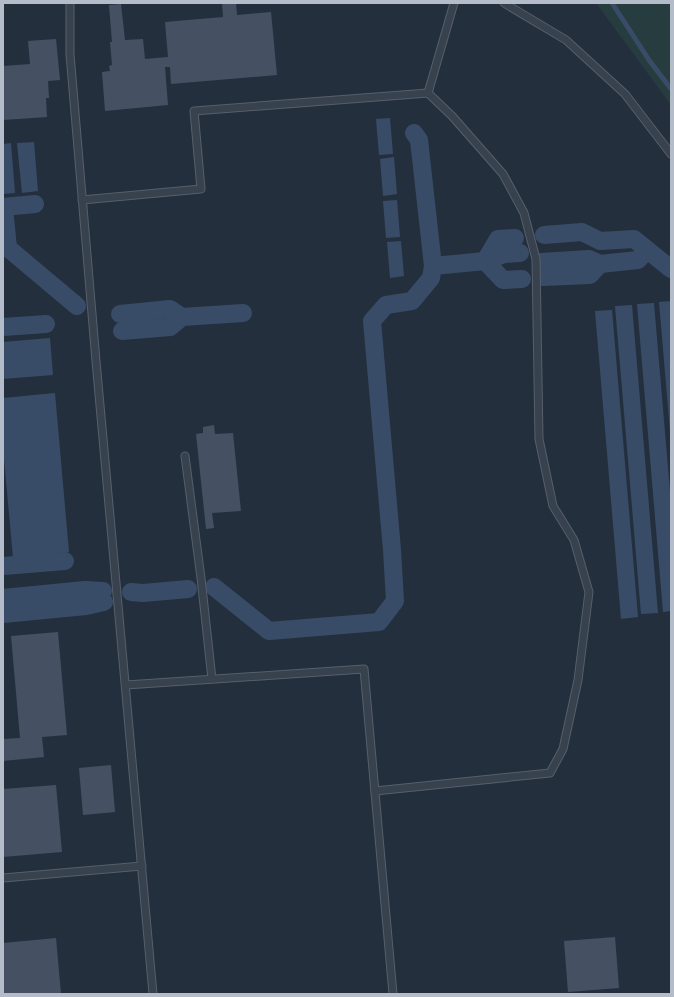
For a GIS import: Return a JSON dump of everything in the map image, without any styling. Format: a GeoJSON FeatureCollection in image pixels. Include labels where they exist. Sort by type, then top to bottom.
{"type":"FeatureCollection","features":[{"type":"Feature","properties":{"kind":"lane"},"geometry":{"type":"LineString","coordinates":[[70,3],[70,54],[82,200],[153,994]]}},
{"type":"Feature","properties":{"kind":"lane"},"geometry":{"type":"LineString","coordinates":[[428,93],[454,3]]}},
{"type":"Feature","properties":{"kind":"lane"},"geometry":{"type":"LineString","coordinates":[[504,3],[566,40],[604,74],[625,94],[671,154]]}},
{"type":"Feature","properties":{"kind":"lane"},"geometry":{"type":"LineString","coordinates":[[82,200],[201,189],[194,111],[428,93],[452,116],[503,174],[524,212],[536,259],[539,439],[553,506],[574,540],[589,592],[578,680],[563,750],[550,773],[375,791]]}},
{"type":"Feature","properties":{"kind":"lane"},"geometry":{"type":"LineString","coordinates":[[185,456],[212,679]]}},
{"type":"Feature","properties":{"kind":"lane"},"geometry":{"type":"LineString","coordinates":[[126,685],[364,669],[393,994]]}},
{"type":"Feature","properties":{"kind":"lane"},"geometry":{"type":"LineString","coordinates":[[3,878],[142,866]]}},
{"type":"Feature","properties":{"kind":"green space"},"geometry":{"type":"Polygon","coordinates":[[[596,3],[671,3],[671,105],[596,3]]]}},
{"type":"Feature","properties":{"kind":"water"},"geometry":{"type":"Polygon","coordinates":[[[390,118],[393,154],[379,155],[376,119],[390,118]]]}},
{"type":"Feature","properties":{"kind":"water"},"geometry":{"type":"Polygon","coordinates":[[[34,142],[38,191],[22,193],[17,143],[34,142]]]}},
{"type":"Feature","properties":{"kind":"water"},"geometry":{"type":"Polygon","coordinates":[[[11,143],[15,193],[3,194],[3,144],[11,143]]]}},
{"type":"Feature","properties":{"kind":"water"},"geometry":{"type":"Polygon","coordinates":[[[394,157],[397,194],[383,196],[380,159],[394,157]]]}},
{"type":"Feature","properties":{"kind":"water"},"geometry":{"type":"Polygon","coordinates":[[[397,200],[400,237],[386,238],[383,201],[397,200]]]}},
{"type":"Feature","properties":{"kind":"water"},"geometry":{"type":"Polygon","coordinates":[[[401,241],[404,276],[390,278],[387,242],[401,241]]]}},
{"type":"Feature","properties":{"kind":"water"},"geometry":{"type":"Polygon","coordinates":[[[671,301],[671,443],[659,302],[671,301]]]}},
{"type":"Feature","properties":{"kind":"water"},"geometry":{"type":"Polygon","coordinates":[[[654,303],[671,503],[671,611],[663,612],[637,304],[654,303]]]}},
{"type":"Feature","properties":{"kind":"water"},"geometry":{"type":"Polygon","coordinates":[[[632,305],[658,613],[641,614],[615,306],[632,305]]]}},
{"type":"Feature","properties":{"kind":"water"},"geometry":{"type":"Polygon","coordinates":[[[612,310],[638,617],[621,619],[595,311],[612,310]]]}},
{"type":"Feature","properties":{"kind":"water"},"geometry":{"type":"Polygon","coordinates":[[[50,338],[53,375],[3,379],[3,342],[50,338]]]}},
{"type":"Feature","properties":{"kind":"water"},"geometry":{"type":"Polygon","coordinates":[[[55,393],[69,552],[13,557],[3,448],[3,398],[55,393]]]}},
{"type":"Feature","properties":{"kind":"building"},"geometry":{"type":"Polygon","coordinates":[[[222,3],[236,3],[237,15],[271,12],[277,75],[171,84],[170,67],[165,67],[168,105],[105,111],[102,72],[110,71],[109,66],[112,65],[109,5],[121,4],[125,40],[143,39],[145,59],[168,57],[165,22],[223,17],[222,3]]]}},
{"type":"Feature","properties":{"kind":"building"},"geometry":{"type":"Polygon","coordinates":[[[56,39],[60,80],[48,81],[49,98],[46,98],[47,117],[3,120],[3,66],[30,64],[28,41],[56,39]]]}},
{"type":"Feature","properties":{"kind":"building"},"geometry":{"type":"Polygon","coordinates":[[[214,425],[215,434],[233,433],[241,511],[212,513],[214,528],[206,529],[196,434],[203,433],[203,427],[214,425]]]}},
{"type":"Feature","properties":{"kind":"building"},"geometry":{"type":"Polygon","coordinates":[[[58,632],[67,735],[42,737],[44,757],[3,761],[3,739],[20,738],[11,636],[58,632]]]}},
{"type":"Feature","properties":{"kind":"building"},"geometry":{"type":"Polygon","coordinates":[[[111,765],[115,812],[83,815],[79,768],[111,765]]]}},
{"type":"Feature","properties":{"kind":"building"},"geometry":{"type":"Polygon","coordinates":[[[56,785],[62,852],[3,857],[3,789],[56,785]]]}},
{"type":"Feature","properties":{"kind":"building"},"geometry":{"type":"Polygon","coordinates":[[[615,937],[619,988],[568,992],[564,941],[615,937]]]}},
{"type":"Feature","properties":{"kind":"building"},"geometry":{"type":"Polygon","coordinates":[[[56,938],[61,994],[3,994],[3,943],[56,938]]]}},
{"type":"Feature","properties":{"kind":"waterway"},"geometry":{"type":"LineString","coordinates":[[612,3],[649,60],[671,89]]}},
{"type":"Feature","properties":{"kind":"waterway"},"geometry":{"type":"LineString","coordinates":[[414,133],[419,140],[433,266]]}},
{"type":"Feature","properties":{"kind":"waterway"},"geometry":{"type":"LineString","coordinates":[[3,207],[35,204]]}},
{"type":"Feature","properties":{"kind":"waterway"},"geometry":{"type":"LineString","coordinates":[[4,207],[8,248],[77,306]]}},
{"type":"Feature","properties":{"kind":"waterway"},"geometry":{"type":"LineString","coordinates":[[544,235],[582,232],[600,241],[634,239],[671,269]]}},
{"type":"Feature","properties":{"kind":"waterway"},"geometry":{"type":"LineString","coordinates":[[485,261],[498,239],[515,238]]}},
{"type":"Feature","properties":{"kind":"waterway"},"geometry":{"type":"LineString","coordinates":[[541,262],[589,259],[600,264],[638,260],[647,250]]}},
{"type":"Feature","properties":{"kind":"waterway"},"geometry":{"type":"LineString","coordinates":[[214,587],[269,631],[379,622],[395,601],[372,321],[386,305],[412,301],[431,278],[433,266],[485,261],[504,254],[520,253]]}},
{"type":"Feature","properties":{"kind":"waterway"},"geometry":{"type":"LineString","coordinates":[[485,261],[503,280],[522,279]]}},
{"type":"Feature","properties":{"kind":"waterway"},"geometry":{"type":"LineString","coordinates":[[542,277],[590,275],[600,264]]}},
{"type":"Feature","properties":{"kind":"waterway"},"geometry":{"type":"LineString","coordinates":[[120,314],[170,309],[182,317]]}},
{"type":"Feature","properties":{"kind":"waterway"},"geometry":{"type":"LineString","coordinates":[[122,331],[170,327],[182,317],[243,313]]}},
{"type":"Feature","properties":{"kind":"waterway"},"geometry":{"type":"LineString","coordinates":[[3,327],[46,324]]}},
{"type":"Feature","properties":{"kind":"waterway"},"geometry":{"type":"LineString","coordinates":[[3,566],[65,561]]}},
{"type":"Feature","properties":{"kind":"waterway"},"geometry":{"type":"LineString","coordinates":[[131,592],[143,593],[188,589]]}},
{"type":"Feature","properties":{"kind":"waterway"},"geometry":{"type":"LineString","coordinates":[[3,598],[85,590],[103,591]]}},
{"type":"Feature","properties":{"kind":"waterway"},"geometry":{"type":"LineString","coordinates":[[3,614],[86,606],[104,602]]}}]}
